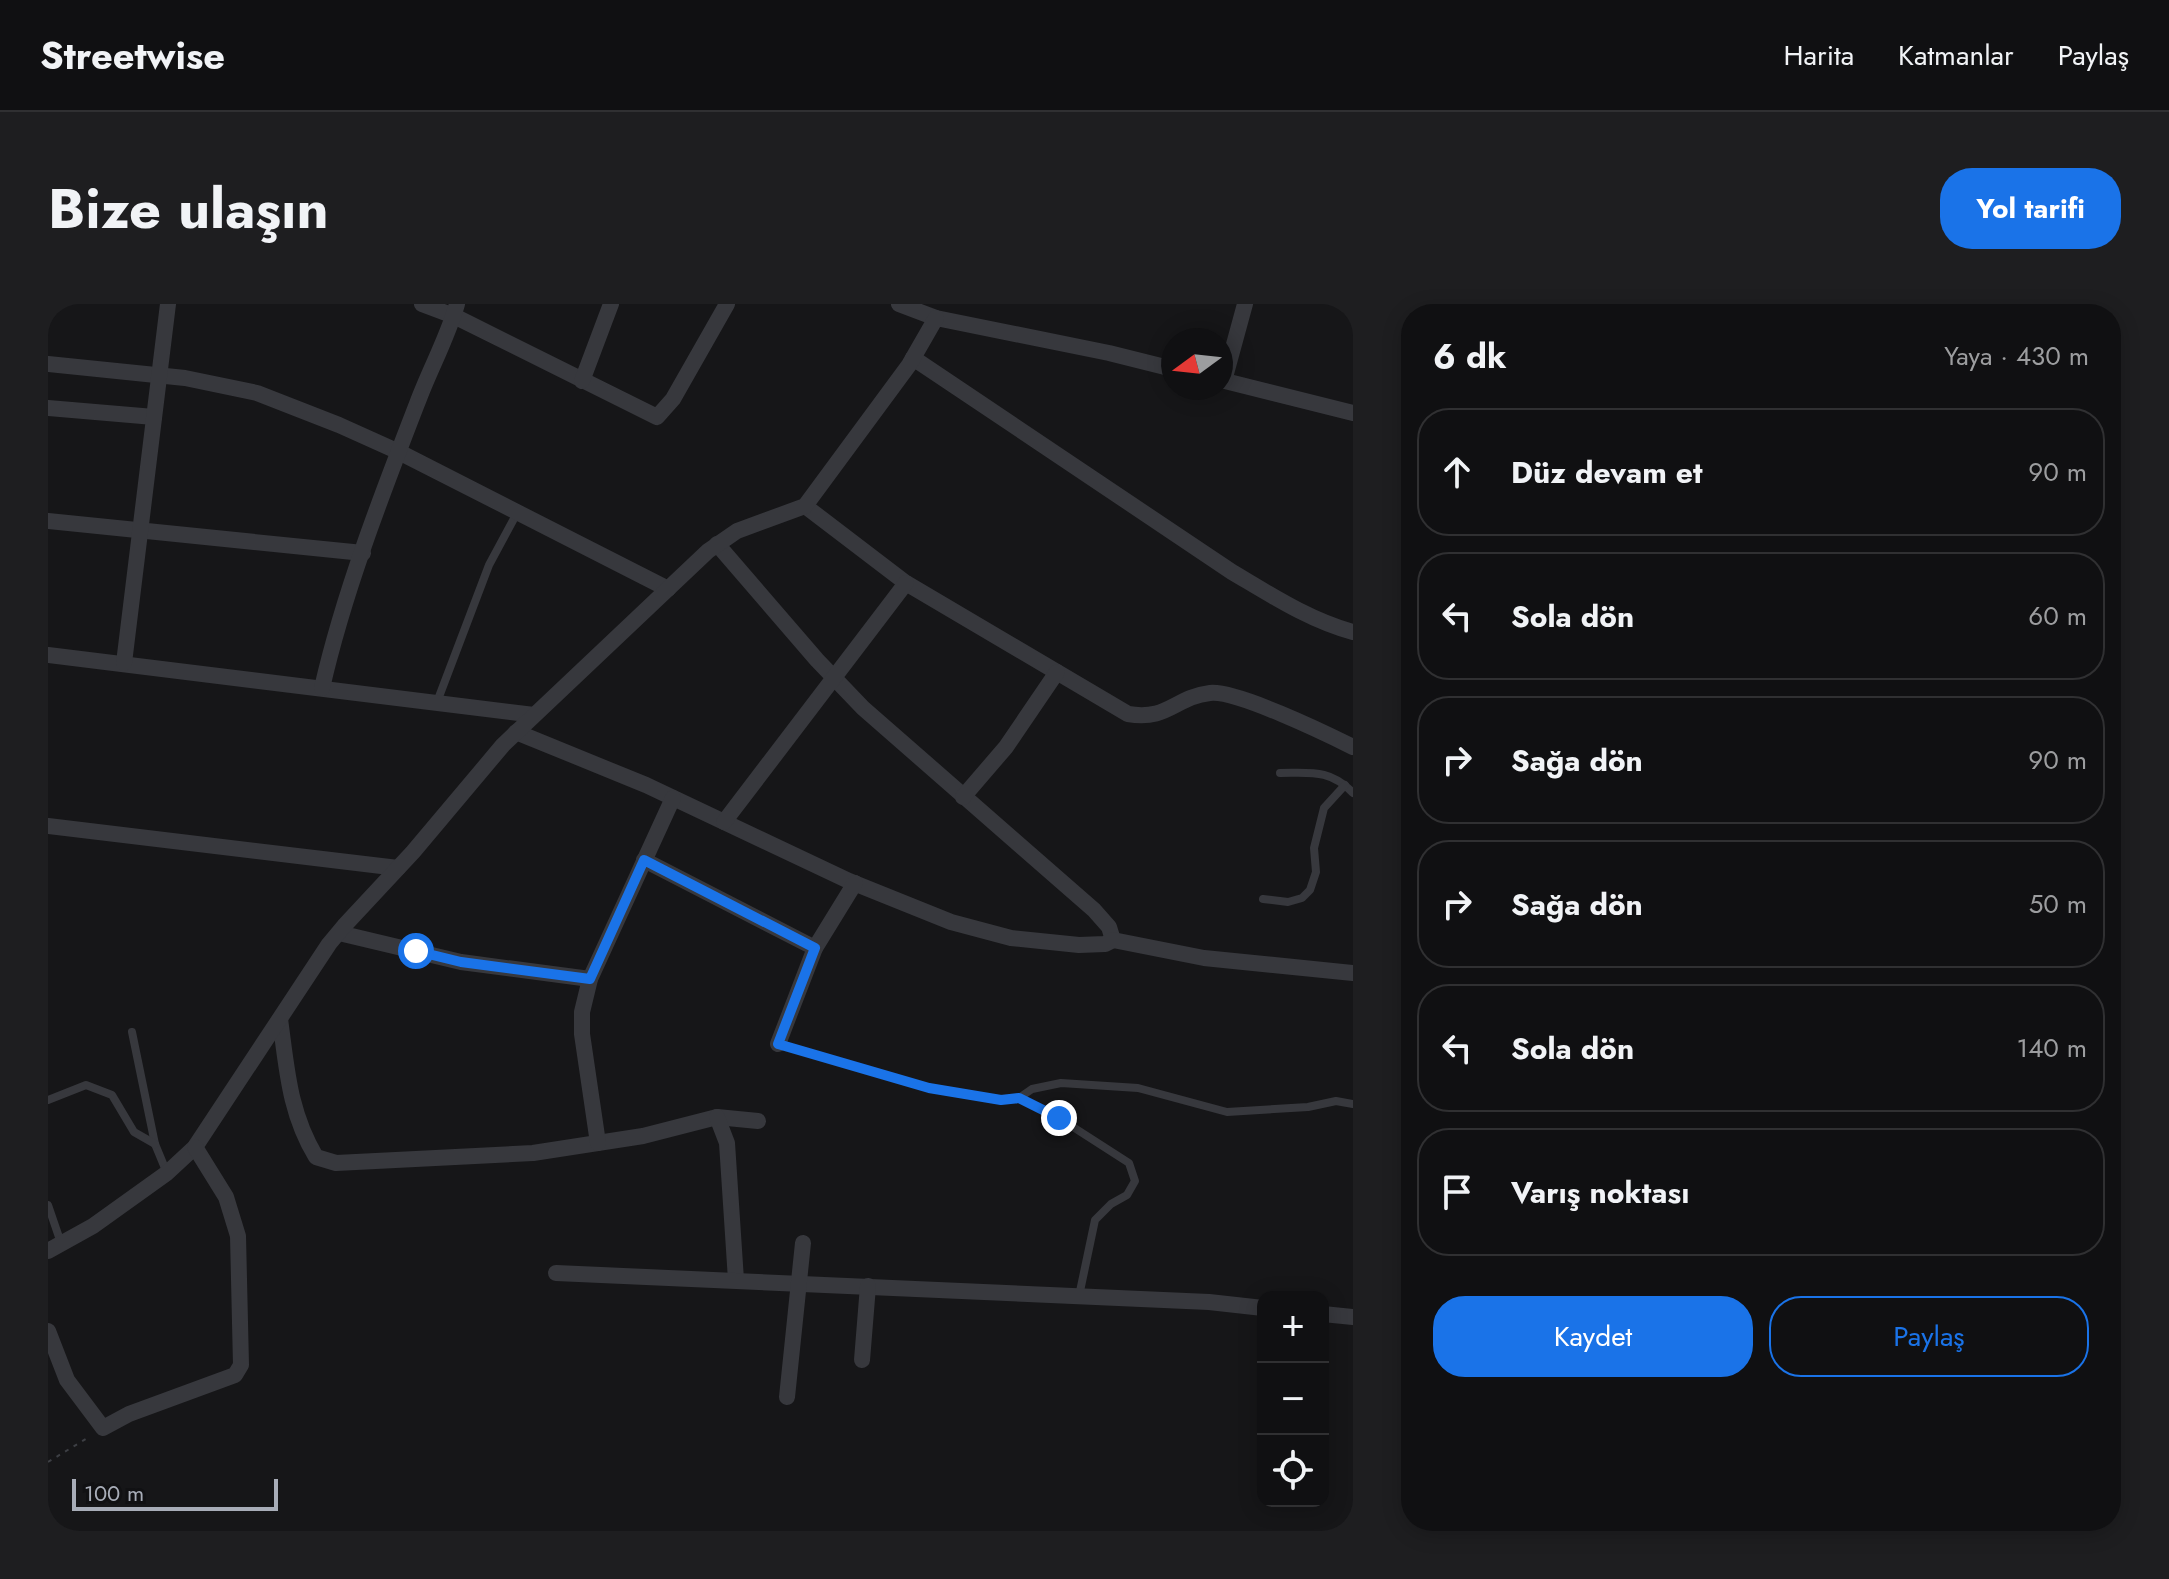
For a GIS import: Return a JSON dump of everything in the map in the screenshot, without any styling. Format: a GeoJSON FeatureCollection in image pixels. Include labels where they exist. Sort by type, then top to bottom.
{"type":"FeatureCollection","features":[{"type":"Feature","properties":{"kind":"street"},"geometry":{"type":"LineString","coordinates":[[124,663],[168,304]]}},
{"type":"Feature","properties":{"kind":"street"},"geometry":{"type":"LineString","coordinates":[[422,304],[456,310],[582,381],[657,417],[673,399],[727,304]]}},
{"type":"Feature","properties":{"kind":"street"},"geometry":{"type":"LineString","coordinates":[[582,381],[611,304]]}},
{"type":"Feature","properties":{"kind":"street"},"geometry":{"type":"LineString","coordinates":[[899,304],[936,318],[1161,366]]}},
{"type":"Feature","properties":{"kind":"street"},"geometry":{"type":"LineString","coordinates":[[1233,346],[1245,304]]}},
{"type":"Feature","properties":{"kind":"street"},"geometry":{"type":"LineString","coordinates":[[322,688],[329,655],[363,553],[399,452],[456,310]]}},
{"type":"Feature","properties":{"kind":"street"},"geometry":{"type":"LineString","coordinates":[[55,1247],[93,1226],[167,1173],[195,1147],[339,933],[516,732],[717,544],[737,531],[805,506],[913,358],[936,318]]}},
{"type":"Feature","properties":{"kind":"street"},"geometry":{"type":"LineString","coordinates":[[913,358],[1232,572],[1281,602],[1353,632]]}},
{"type":"Feature","properties":{"kind":"street"},"geometry":{"type":"LineString","coordinates":[[48,364],[160,375],[257,393],[399,452],[668,589]]}},
{"type":"Feature","properties":{"kind":"street"},"geometry":{"type":"LineString","coordinates":[[1233,383],[1353,413]]}},
{"type":"Feature","properties":{"kind":"street"},"geometry":{"type":"LineString","coordinates":[[48,408],[154,417]]}},
{"type":"Feature","properties":{"kind":"street"},"geometry":{"type":"LineString","coordinates":[[805,506],[906,583],[1128,714],[1152,716],[1192,697],[1224,692],[1353,747]]}},
{"type":"Feature","properties":{"kind":"street"},"geometry":{"type":"LineString","coordinates":[[48,521],[363,553]]}},
{"type":"Feature","properties":{"kind":"street"},"geometry":{"type":"LineString","coordinates":[[717,544],[832,677],[963,797],[1094,910],[1109,927],[1113,940]]}},
{"type":"Feature","properties":{"kind":"street"},"geometry":{"type":"LineString","coordinates":[[724,822],[906,583]]}},
{"type":"Feature","properties":{"kind":"street"},"geometry":{"type":"LineString","coordinates":[[48,655],[534,715]]}},
{"type":"Feature","properties":{"kind":"street"},"geometry":{"type":"LineString","coordinates":[[963,797],[1006,747],[1057,672]]}},
{"type":"Feature","properties":{"kind":"street"},"geometry":{"type":"LineString","coordinates":[[516,732],[673,798],[855,883],[951,922],[1011,938],[1079,945],[1105,944],[1113,940],[1204,958],[1353,973]]}},
{"type":"Feature","properties":{"kind":"street"},"geometry":{"type":"LineString","coordinates":[[598,1143],[582,1034],[582,1012],[590,979],[673,798]]}},
{"type":"Feature","properties":{"kind":"street"},"geometry":{"type":"LineString","coordinates":[[48,826],[398,868]]}},
{"type":"Feature","properties":{"kind":"street"},"geometry":{"type":"LineString","coordinates":[[644,860],[815,948]]}},
{"type":"Feature","properties":{"kind":"street"},"geometry":{"type":"LineString","coordinates":[[778,1044],[815,948],[855,883]]}},
{"type":"Feature","properties":{"kind":"street"},"geometry":{"type":"LineString","coordinates":[[339,933],[461,962],[590,979]]}},
{"type":"Feature","properties":{"kind":"street"},"geometry":{"type":"LineString","coordinates":[[280,1019],[291,1100],[303,1135],[316,1157],[336,1163],[533,1153],[643,1136],[717,1117],[758,1121]]}},
{"type":"Feature","properties":{"kind":"street"},"geometry":{"type":"LineString","coordinates":[[717,1117],[727,1143],[736,1280]]}},
{"type":"Feature","properties":{"kind":"street"},"geometry":{"type":"LineString","coordinates":[[48,1331],[67,1380],[103,1428],[129,1414],[235,1375],[241,1365],[238,1236],[226,1197],[195,1147]]}},
{"type":"Feature","properties":{"kind":"street"},"geometry":{"type":"LineString","coordinates":[[787,1397],[803,1243]]}},
{"type":"Feature","properties":{"kind":"street"},"geometry":{"type":"LineString","coordinates":[[556,1273],[1209,1302],[1257,1307]]}},
{"type":"Feature","properties":{"kind":"street"},"geometry":{"type":"LineString","coordinates":[[862,1360],[868,1286]]}},
{"type":"Feature","properties":{"kind":"street"},"geometry":{"type":"LineString","coordinates":[[1329,1315],[1353,1317]]}},
{"type":"Feature","properties":{"kind":"lane"},"geometry":{"type":"LineString","coordinates":[[437,703],[489,565],[517,513]]}},
{"type":"Feature","properties":{"kind":"lane"},"geometry":{"type":"LineString","coordinates":[[1280,773],[1324,773],[1353,793]]}},
{"type":"Feature","properties":{"kind":"lane"},"geometry":{"type":"LineString","coordinates":[[1263,899],[1288,902],[1302,898],[1310,890],[1316,872],[1314,848],[1324,808],[1345,785]]}},
{"type":"Feature","properties":{"kind":"lane"},"geometry":{"type":"LineString","coordinates":[[132,1032],[155,1144],[167,1173]]}},
{"type":"Feature","properties":{"kind":"lane"},"geometry":{"type":"LineString","coordinates":[[778,1044],[929,1088],[1001,1100],[1019,1098],[1032,1089],[1061,1083],[1138,1088],[1227,1112],[1308,1107],[1336,1101],[1353,1104]]}},
{"type":"Feature","properties":{"kind":"lane"},"geometry":{"type":"LineString","coordinates":[[48,1100],[86,1085],[112,1095],[134,1132],[155,1144]]}},
{"type":"Feature","properties":{"kind":"lane"},"geometry":{"type":"LineString","coordinates":[[1019,1098],[1059,1118],[1129,1163],[1135,1181],[1127,1195],[1111,1204],[1095,1220],[1079,1297]]}},
{"type":"Feature","properties":{"kind":"lane"},"geometry":{"type":"LineString","coordinates":[[48,1205],[55,1247]]}},
{"type":"Feature","properties":{"kind":"path"},"geometry":{"type":"LineString","coordinates":[[48,1462],[103,1428]]}},
{"type":"Feature","properties":{"kind":"route"},"geometry":{"type":"LineString","coordinates":[[416,951],[461,962],[590,979],[644,860],[815,948],[778,1044],[929,1088],[1001,1100],[1019,1098],[1059,1118]]}}]}
